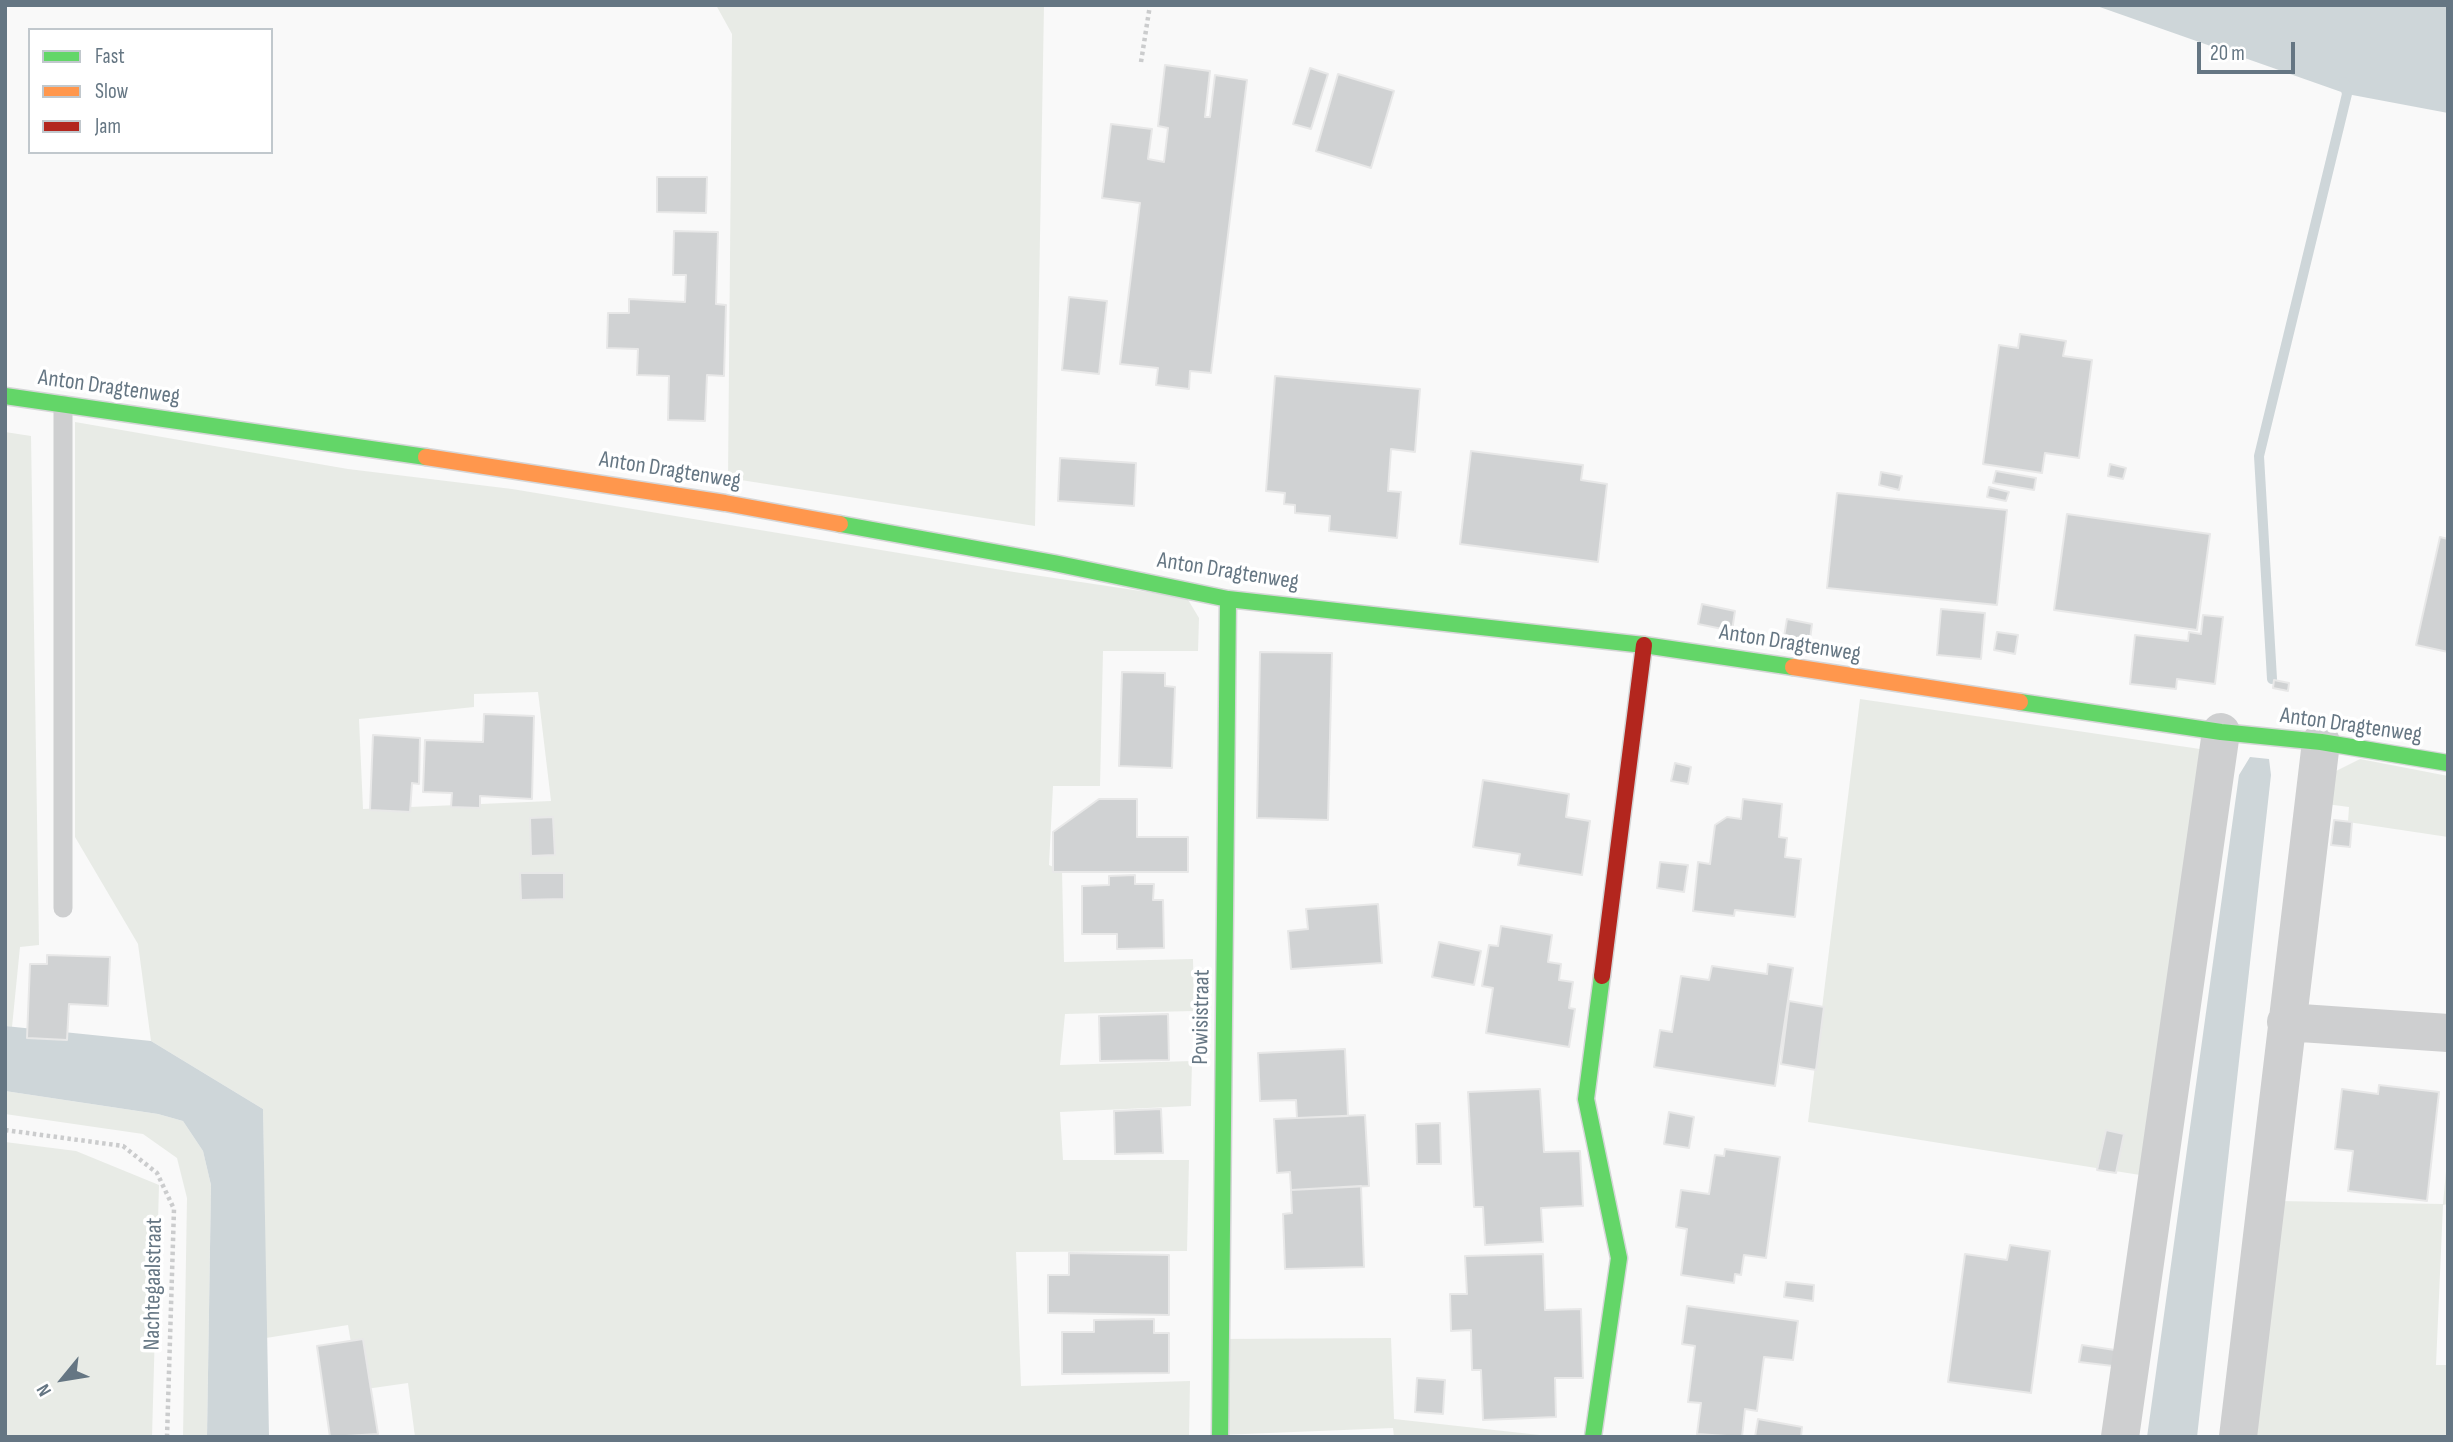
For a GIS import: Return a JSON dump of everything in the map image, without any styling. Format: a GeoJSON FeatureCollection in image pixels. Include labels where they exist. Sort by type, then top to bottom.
{"type":"FeatureCollection","features":[{"type":"Feature","properties":{"kind":"main road","name":"Anton Dragtenweg"},"geometry":{"type":"LineString","coordinates":[[5,396],[554,475],[725,503],[1054,563],[1228,599],[1644,645],[2221,732],[2322,742],[2448,764]]}},
{"type":"Feature","properties":{"kind":"main road","name":"Powisistraat"},"geometry":{"type":"LineString","coordinates":[[1220,1437],[1228,599]]}},
{"type":"Feature","properties":{"kind":"main road"},"geometry":{"type":"LineString","coordinates":[[1593,1437],[1619,1258],[1586,1099],[1644,645]]}},
{"type":"Feature","properties":{"kind":"street"},"geometry":{"type":"LineString","coordinates":[[2120,1437],[2221,732]]}},
{"type":"Feature","properties":{"kind":"street"},"geometry":{"type":"LineString","coordinates":[[2238,1437],[2286,1022],[2322,742]]}},
{"type":"Feature","properties":{"kind":"street"},"geometry":{"type":"LineString","coordinates":[[2286,1022],[2448,1033]]}},
{"type":"Feature","properties":{"kind":"lane"},"geometry":{"type":"LineString","coordinates":[[63,908],[64,405]]}},
{"type":"Feature","properties":{"kind":"path"},"geometry":{"type":"LineString","coordinates":[[1142,62],[1150,5]]}},
{"type":"Feature","properties":{"kind":"path","name":"Nachtegaalstraat"},"geometry":{"type":"LineString","coordinates":[[5,1130],[123,1146],[157,1173],[174,1209],[167,1437]]}},
{"type":"Feature","properties":{"kind":"shaded area"},"geometry":{"type":"Polygon","coordinates":[[[716,5],[1044,5],[1035,526],[728,478],[732,34],[716,5]]]}},
{"type":"Feature","properties":{"kind":"shaded area"},"geometry":{"type":"Polygon","coordinates":[[[2094,5],[2448,5],[2448,113],[2347,94],[2094,5]]]}},
{"type":"Feature","properties":{"kind":"shaded area"},"geometry":{"type":"Polygon","coordinates":[[[75,422],[348,469],[512,489],[1187,598],[1199,618],[1198,651],[1103,651],[1100,786],[1053,786],[1049,865],[1062,871],[1064,962],[1193,959],[1194,1011],[1065,1014],[1060,1065],[1192,1061],[1191,1106],[1060,1112],[1063,1160],[1189,1160],[1187,1251],[1016,1252],[1021,1386],[1190,1381],[1189,1437],[415,1437],[408,1383],[359,1390],[348,1325],[266,1338],[263,1109],[151,1041],[138,944],[75,837],[75,422]],[[538,692],[474,694],[474,707],[359,719],[363,809],[551,801],[538,692]]]}},
{"type":"Feature","properties":{"kind":"shaded area"},"geometry":{"type":"Polygon","coordinates":[[[5,432],[31,436],[39,945],[20,947],[12,1027],[5,1026],[5,432]]]}},
{"type":"Feature","properties":{"kind":"shaded area"},"geometry":{"type":"Polygon","coordinates":[[[1860,699],[2200,749],[2140,1175],[1808,1122],[1860,699]]]}},
{"type":"Feature","properties":{"kind":"shaded area"},"geometry":{"type":"Polygon","coordinates":[[[2250,757],[2269,759],[2271,775],[2197,1437],[2147,1437],[2239,775],[2250,757]]]}},
{"type":"Feature","properties":{"kind":"shaded area"},"geometry":{"type":"Polygon","coordinates":[[[2360,759],[2448,776],[2448,837],[2348,822],[2349,807],[2326,804],[2334,772],[2360,759]]]}},
{"type":"Feature","properties":{"kind":"shaded area"},"geometry":{"type":"Polygon","coordinates":[[[5,1026],[151,1041],[263,1109],[269,1437],[207,1437],[211,1185],[203,1151],[183,1121],[158,1114],[5,1091],[5,1026]]]}},
{"type":"Feature","properties":{"kind":"shaded area"},"geometry":{"type":"Polygon","coordinates":[[[5,1091],[158,1114],[183,1121],[203,1151],[211,1185],[207,1437],[183,1437],[187,1198],[177,1158],[143,1134],[5,1114],[5,1091]]]}},
{"type":"Feature","properties":{"kind":"shaded area"},"geometry":{"type":"Polygon","coordinates":[[[5,1142],[76,1151],[159,1185],[152,1437],[5,1437],[5,1142]]]}},
{"type":"Feature","properties":{"kind":"shaded area"},"geometry":{"type":"Polygon","coordinates":[[[2448,1150],[2448,1204],[2443,1205],[2436,1365],[2448,1365],[2448,1437],[2249,1437],[2279,1201],[2443,1204],[2448,1150]]]}},
{"type":"Feature","properties":{"kind":"shaded area"},"geometry":{"type":"Polygon","coordinates":[[[1391,1338],[1394,1419],[1558,1437],[1394,1437],[1393,1428],[1220,1435],[1219,1339],[1391,1338]]]}},
{"type":"Feature","properties":{"kind":"building"},"geometry":{"type":"Polygon","coordinates":[[[1165,65],[1210,71],[1205,117],[1210,117],[1215,75],[1247,80],[1211,373],[1190,371],[1189,389],[1156,385],[1158,368],[1120,364],[1140,203],[1102,198],[1111,124],[1152,129],[1148,159],[1164,162],[1168,128],[1158,126],[1165,65]]]}},
{"type":"Feature","properties":{"kind":"building"},"geometry":{"type":"Polygon","coordinates":[[[1310,68],[1328,74],[1311,129],[1293,124],[1310,68]]]}},
{"type":"Feature","properties":{"kind":"building"},"geometry":{"type":"Polygon","coordinates":[[[1338,74],[1394,91],[1371,168],[1316,151],[1338,74]]]}},
{"type":"Feature","properties":{"kind":"building"},"geometry":{"type":"Polygon","coordinates":[[[657,177],[707,177],[706,213],[657,212],[657,177]]]}},
{"type":"Feature","properties":{"kind":"building"},"geometry":{"type":"Polygon","coordinates":[[[674,231],[718,232],[716,304],[726,305],[724,376],[707,375],[705,421],[668,420],[669,376],[637,375],[638,349],[607,348],[608,313],[629,313],[629,299],[685,302],[686,275],[673,275],[674,231]]]}},
{"type":"Feature","properties":{"kind":"building"},"geometry":{"type":"Polygon","coordinates":[[[1069,297],[1107,301],[1099,374],[1062,370],[1069,297]]]}},
{"type":"Feature","properties":{"kind":"building"},"geometry":{"type":"Polygon","coordinates":[[[2020,334],[2066,341],[2063,356],[2092,360],[2079,458],[2045,453],[2042,473],[1983,464],[1999,345],[2018,348],[2020,334]]]}},
{"type":"Feature","properties":{"kind":"building"},"geometry":{"type":"Polygon","coordinates":[[[1275,376],[1420,389],[1415,452],[1391,449],[1388,491],[1401,492],[1397,538],[1329,531],[1330,516],[1295,513],[1295,505],[1284,504],[1285,493],[1266,491],[1275,376]]]}},
{"type":"Feature","properties":{"kind":"building"},"geometry":{"type":"Polygon","coordinates":[[[1471,451],[1583,465],[1581,480],[1607,484],[1598,562],[1460,544],[1471,451]]]}},
{"type":"Feature","properties":{"kind":"building"},"geometry":{"type":"Polygon","coordinates":[[[1060,458],[1136,463],[1134,506],[1058,501],[1060,458]]]}},
{"type":"Feature","properties":{"kind":"building"},"geometry":{"type":"Polygon","coordinates":[[[2110,464],[2126,468],[2123,479],[2108,476],[2110,464]]]}},
{"type":"Feature","properties":{"kind":"building"},"geometry":{"type":"Polygon","coordinates":[[[1996,471],[2036,478],[2034,490],[1993,483],[1996,471]]]}},
{"type":"Feature","properties":{"kind":"building"},"geometry":{"type":"Polygon","coordinates":[[[1881,472],[1902,476],[1899,490],[1879,485],[1881,472]]]}},
{"type":"Feature","properties":{"kind":"building"},"geometry":{"type":"Polygon","coordinates":[[[1989,487],[2009,492],[2006,501],[1987,497],[1989,487]]]}},
{"type":"Feature","properties":{"kind":"building"},"geometry":{"type":"Polygon","coordinates":[[[1837,493],[2007,510],[1997,605],[1827,588],[1837,493]]]}},
{"type":"Feature","properties":{"kind":"building"},"geometry":{"type":"Polygon","coordinates":[[[2067,514],[2210,534],[2197,630],[2054,610],[2067,514]]]}},
{"type":"Feature","properties":{"kind":"building"},"geometry":{"type":"Polygon","coordinates":[[[2440,537],[2448,539],[2448,652],[2416,645],[2440,537]]]}},
{"type":"Feature","properties":{"kind":"building"},"geometry":{"type":"Polygon","coordinates":[[[1702,604],[1735,611],[1732,631],[1698,624],[1702,604]]]}},
{"type":"Feature","properties":{"kind":"building"},"geometry":{"type":"Polygon","coordinates":[[[1941,609],[1985,613],[1981,659],[1937,655],[1941,609]]]}},
{"type":"Feature","properties":{"kind":"building"},"geometry":{"type":"Polygon","coordinates":[[[2203,615],[2223,617],[2215,684],[2177,679],[2176,689],[2130,684],[2135,635],[2188,641],[2189,632],[2201,634],[2203,615]]]}},
{"type":"Feature","properties":{"kind":"building"},"geometry":{"type":"Polygon","coordinates":[[[1787,619],[1812,624],[1809,647],[1783,643],[1787,619]]]}},
{"type":"Feature","properties":{"kind":"building"},"geometry":{"type":"Polygon","coordinates":[[[1997,632],[2018,635],[2015,654],[1994,650],[1997,632]]]}},
{"type":"Feature","properties":{"kind":"building"},"geometry":{"type":"Polygon","coordinates":[[[1260,652],[1332,653],[1328,820],[1257,818],[1260,652]]]}},
{"type":"Feature","properties":{"kind":"building"},"geometry":{"type":"Polygon","coordinates":[[[1122,672],[1165,673],[1165,686],[1175,687],[1172,768],[1119,766],[1122,672]]]}},
{"type":"Feature","properties":{"kind":"building"},"geometry":{"type":"Polygon","coordinates":[[[2274,680],[2289,683],[2288,691],[2273,688],[2274,680]]]}},
{"type":"Feature","properties":{"kind":"building"},"geometry":{"type":"Polygon","coordinates":[[[484,714],[534,716],[532,799],[480,796],[480,808],[451,807],[452,793],[423,792],[425,740],[483,742],[484,714]]]}},
{"type":"Feature","properties":{"kind":"building"},"geometry":{"type":"Polygon","coordinates":[[[373,735],[420,738],[419,784],[412,783],[410,812],[370,810],[373,735]]]}},
{"type":"Feature","properties":{"kind":"building"},"geometry":{"type":"Polygon","coordinates":[[[1675,763],[1691,767],[1688,784],[1671,781],[1675,763]]]}},
{"type":"Feature","properties":{"kind":"building"},"geometry":{"type":"Polygon","coordinates":[[[1483,780],[1569,794],[1566,817],[1590,821],[1582,875],[1518,865],[1520,854],[1473,847],[1483,780]]]}},
{"type":"Feature","properties":{"kind":"building"},"geometry":{"type":"Polygon","coordinates":[[[1099,799],[1137,799],[1137,837],[1188,837],[1188,872],[1053,872],[1053,832],[1099,799]]]}},
{"type":"Feature","properties":{"kind":"building"},"geometry":{"type":"Polygon","coordinates":[[[1743,799],[1782,804],[1779,837],[1787,838],[1785,857],[1801,859],[1795,917],[1735,910],[1734,916],[1693,911],[1698,862],[1710,864],[1715,825],[1727,817],[1741,819],[1743,799]]]}},
{"type":"Feature","properties":{"kind":"building"},"geometry":{"type":"Polygon","coordinates":[[[553,817],[555,855],[531,856],[530,818],[553,817]]]}},
{"type":"Feature","properties":{"kind":"building"},"geometry":{"type":"Polygon","coordinates":[[[2334,820],[2352,822],[2350,847],[2331,845],[2334,820]]]}},
{"type":"Feature","properties":{"kind":"building"},"geometry":{"type":"Polygon","coordinates":[[[1660,862],[1688,865],[1684,892],[1657,888],[1660,862]]]}},
{"type":"Feature","properties":{"kind":"building"},"geometry":{"type":"Polygon","coordinates":[[[520,873],[564,873],[564,899],[521,900],[520,873]]]}},
{"type":"Feature","properties":{"kind":"building"},"geometry":{"type":"Polygon","coordinates":[[[1135,875],[1135,884],[1154,884],[1153,900],[1163,900],[1164,948],[1117,949],[1117,934],[1082,934],[1082,886],[1109,885],[1109,876],[1135,875]]]}},
{"type":"Feature","properties":{"kind":"building"},"geometry":{"type":"Polygon","coordinates":[[[1378,904],[1382,963],[1291,969],[1288,931],[1308,929],[1306,909],[1378,904]]]}},
{"type":"Feature","properties":{"kind":"building"},"geometry":{"type":"Polygon","coordinates":[[[1501,926],[1552,935],[1548,962],[1561,964],[1559,980],[1573,982],[1569,1008],[1575,1009],[1569,1047],[1486,1033],[1493,988],[1482,986],[1489,945],[1498,946],[1501,926]]]}},
{"type":"Feature","properties":{"kind":"building"},"geometry":{"type":"Polygon","coordinates":[[[1439,942],[1481,951],[1474,985],[1432,977],[1439,942]]]}},
{"type":"Feature","properties":{"kind":"building"},"geometry":{"type":"Polygon","coordinates":[[[47,955],[110,957],[108,1006],[69,1004],[67,1040],[27,1038],[30,964],[47,964],[47,955]]]}},
{"type":"Feature","properties":{"kind":"building"},"geometry":{"type":"Polygon","coordinates":[[[1768,964],[1793,968],[1775,1086],[1654,1067],[1660,1030],[1672,1032],[1681,976],[1709,980],[1712,966],[1767,974],[1768,964]]]}},
{"type":"Feature","properties":{"kind":"building"},"geometry":{"type":"Polygon","coordinates":[[[1789,1001],[1824,1007],[1816,1070],[1781,1064],[1789,1001]]]}},
{"type":"Feature","properties":{"kind":"building"},"geometry":{"type":"Polygon","coordinates":[[[1168,1014],[1169,1060],[1100,1061],[1099,1016],[1168,1014]]]}},
{"type":"Feature","properties":{"kind":"building"},"geometry":{"type":"Polygon","coordinates":[[[1345,1049],[1348,1116],[1297,1118],[1296,1100],[1260,1101],[1258,1053],[1345,1049]]]}},
{"type":"Feature","properties":{"kind":"building"},"geometry":{"type":"Polygon","coordinates":[[[2379,1085],[2439,1092],[2427,1201],[2348,1191],[2353,1151],[2335,1149],[2342,1089],[2378,1094],[2379,1085]]]}},
{"type":"Feature","properties":{"kind":"building"},"geometry":{"type":"Polygon","coordinates":[[[1540,1089],[1544,1152],[1580,1151],[1583,1206],[1541,1208],[1543,1242],[1485,1245],[1483,1207],[1474,1207],[1468,1092],[1540,1089]]]}},
{"type":"Feature","properties":{"kind":"building"},"geometry":{"type":"Polygon","coordinates":[[[1161,1109],[1163,1153],[1115,1154],[1114,1111],[1161,1109]]]}},
{"type":"Feature","properties":{"kind":"building"},"geometry":{"type":"Polygon","coordinates":[[[1669,1112],[1694,1117],[1689,1148],[1664,1144],[1669,1112]]]}},
{"type":"Feature","properties":{"kind":"building"},"geometry":{"type":"Polygon","coordinates":[[[1365,1115],[1369,1186],[1291,1190],[1290,1172],[1277,1173],[1274,1119],[1365,1115]]]}},
{"type":"Feature","properties":{"kind":"building"},"geometry":{"type":"Polygon","coordinates":[[[1440,1123],[1441,1164],[1417,1164],[1416,1124],[1440,1123]]]}},
{"type":"Feature","properties":{"kind":"building"},"geometry":{"type":"Polygon","coordinates":[[[2106,1130],[2124,1134],[2116,1173],[2097,1170],[2106,1130]]]}},
{"type":"Feature","properties":{"kind":"building"},"geometry":{"type":"Polygon","coordinates":[[[1725,1149],[1780,1157],[1766,1258],[1744,1255],[1741,1275],[1735,1274],[1734,1283],[1681,1275],[1687,1229],[1676,1227],[1681,1190],[1709,1194],[1715,1155],[1724,1156],[1725,1149]]]}},
{"type":"Feature","properties":{"kind":"building"},"geometry":{"type":"Polygon","coordinates":[[[1361,1186],[1364,1267],[1285,1269],[1283,1214],[1292,1213],[1291,1190],[1361,1186]]]}},
{"type":"Feature","properties":{"kind":"building"},"geometry":{"type":"Polygon","coordinates":[[[2010,1245],[2050,1251],[2031,1393],[1948,1382],[1965,1254],[2007,1260],[2010,1245]]]}},
{"type":"Feature","properties":{"kind":"building"},"geometry":{"type":"Polygon","coordinates":[[[1069,1253],[1169,1255],[1169,1315],[1048,1313],[1048,1275],[1069,1275],[1069,1253]]]}},
{"type":"Feature","properties":{"kind":"building"},"geometry":{"type":"Polygon","coordinates":[[[1543,1254],[1545,1310],[1581,1309],[1583,1378],[1555,1378],[1556,1417],[1483,1420],[1481,1370],[1472,1370],[1471,1330],[1451,1331],[1450,1294],[1467,1294],[1465,1256],[1543,1254]]]}},
{"type":"Feature","properties":{"kind":"building"},"geometry":{"type":"Polygon","coordinates":[[[1786,1282],[1814,1285],[1813,1301],[1784,1297],[1786,1282]]]}},
{"type":"Feature","properties":{"kind":"building"},"geometry":{"type":"Polygon","coordinates":[[[1687,1306],[1798,1321],[1793,1360],[1764,1357],[1757,1411],[1745,1409],[1742,1437],[1697,1434],[1701,1403],[1688,1402],[1695,1346],[1682,1344],[1687,1306]]]}},
{"type":"Feature","properties":{"kind":"building"},"geometry":{"type":"Polygon","coordinates":[[[1154,1319],[1154,1333],[1169,1333],[1169,1373],[1062,1374],[1062,1332],[1094,1332],[1094,1320],[1154,1319]]]}},
{"type":"Feature","properties":{"kind":"building"},"geometry":{"type":"Polygon","coordinates":[[[363,1339],[378,1434],[330,1437],[317,1346],[363,1339]]]}},
{"type":"Feature","properties":{"kind":"building"},"geometry":{"type":"Polygon","coordinates":[[[2082,1345],[2115,1350],[2113,1366],[2079,1362],[2082,1345]]]}},
{"type":"Feature","properties":{"kind":"building"},"geometry":{"type":"Polygon","coordinates":[[[1417,1378],[1445,1380],[1443,1414],[1415,1412],[1417,1378]]]}},
{"type":"Feature","properties":{"kind":"building"},"geometry":{"type":"Polygon","coordinates":[[[1758,1419],[1802,1427],[1801,1437],[1755,1437],[1758,1419]]]}},
{"type":"Feature","properties":{"kind":"waterway"},"geometry":{"type":"LineString","coordinates":[[2272,679],[2259,456],[2347,94],[2344,82]]}},
{"type":"Feature","properties":{"kind":"traffic: fast"},"geometry":{"type":"LineString","coordinates":[[5,396],[426,457]]}},
{"type":"Feature","properties":{"kind":"traffic: fast"},"geometry":{"type":"LineString","coordinates":[[840,524],[1054,563],[1228,599],[1644,645],[1793,667]]}},
{"type":"Feature","properties":{"kind":"traffic: fast"},"geometry":{"type":"LineString","coordinates":[[1220,1437],[1228,599]]}},
{"type":"Feature","properties":{"kind":"traffic: fast"},"geometry":{"type":"LineString","coordinates":[[2020,702],[2221,732],[2321,742],[2448,763]]}},
{"type":"Feature","properties":{"kind":"traffic: fast"},"geometry":{"type":"LineString","coordinates":[[1593,1437],[1619,1258],[1586,1099],[1602,976]]}},
{"type":"Feature","properties":{"kind":"traffic: slow"},"geometry":{"type":"LineString","coordinates":[[426,457],[725,503],[840,524]]}},
{"type":"Feature","properties":{"kind":"traffic: slow"},"geometry":{"type":"LineString","coordinates":[[1793,667],[2020,702]]}},
{"type":"Feature","properties":{"kind":"traffic: jam"},"geometry":{"type":"LineString","coordinates":[[1602,976],[1644,645]]}}]}
